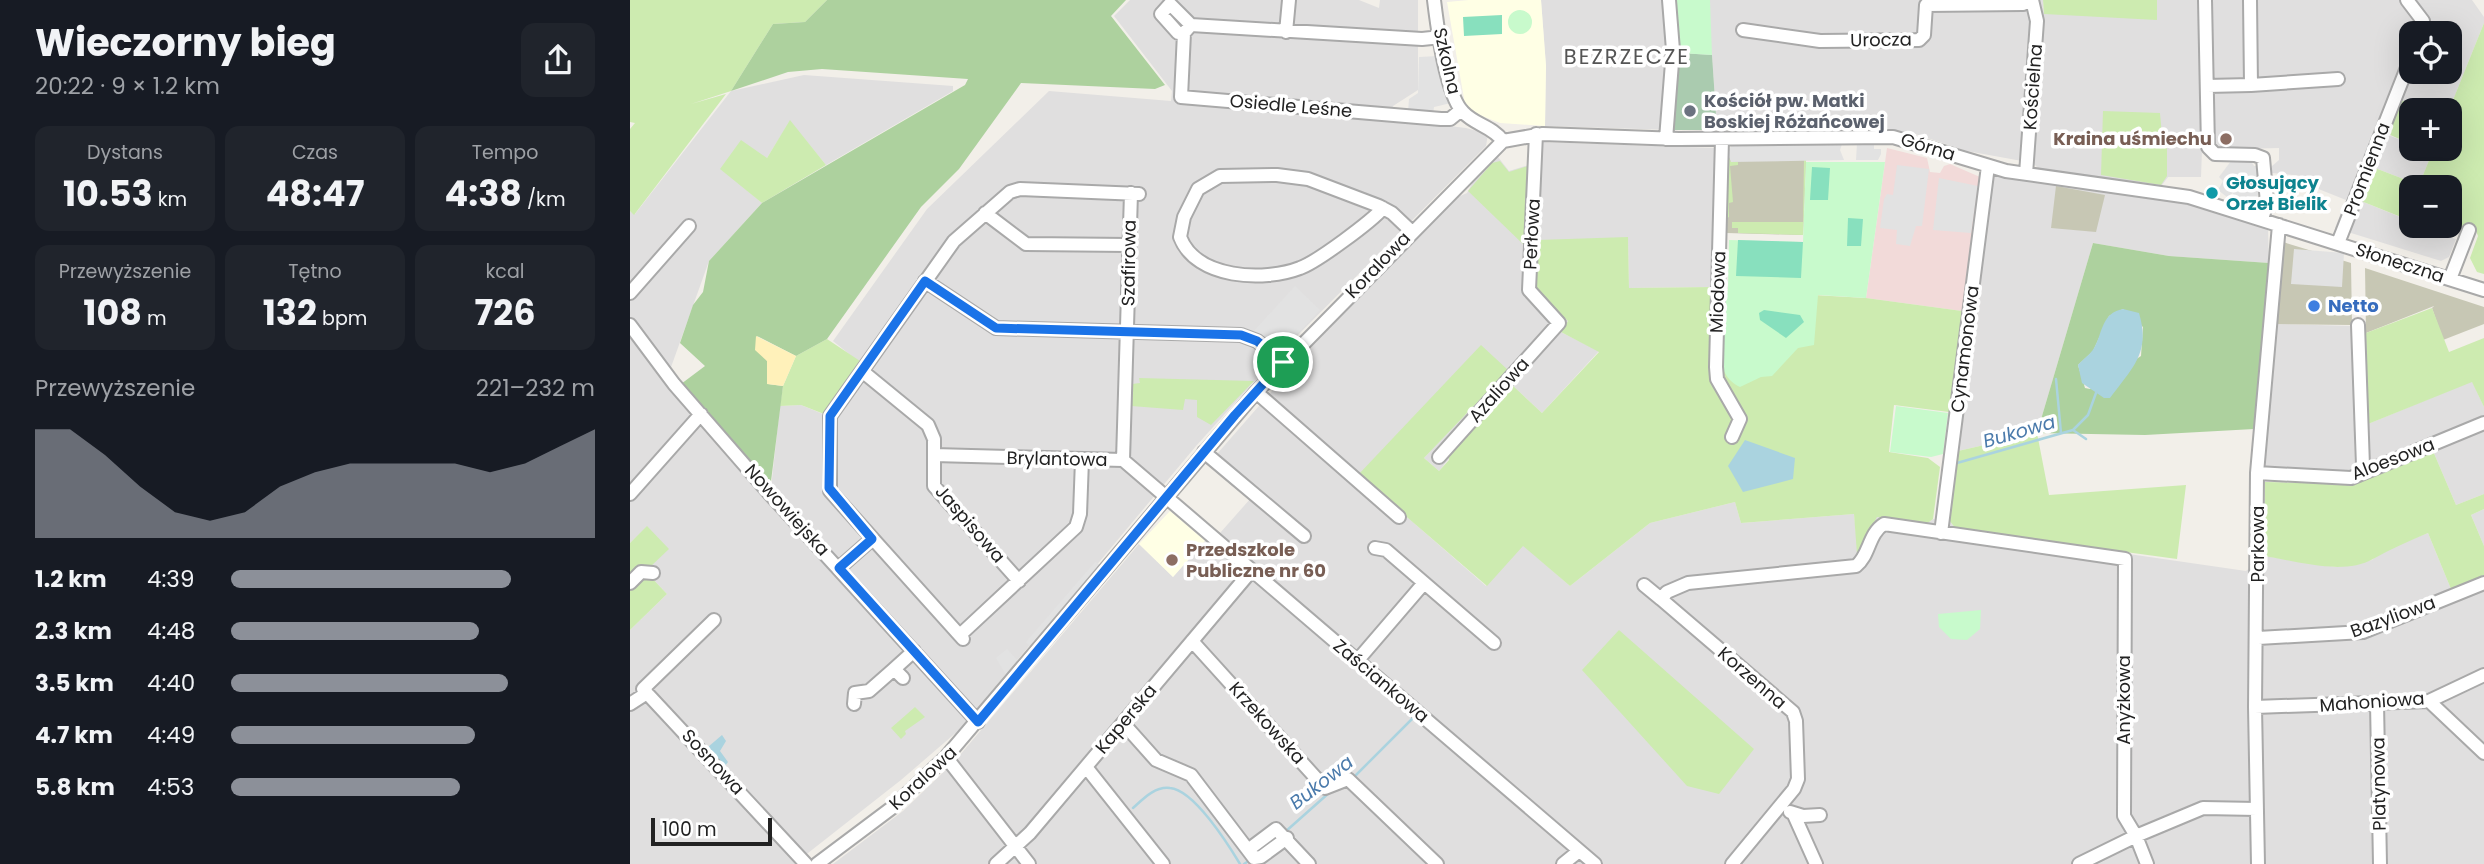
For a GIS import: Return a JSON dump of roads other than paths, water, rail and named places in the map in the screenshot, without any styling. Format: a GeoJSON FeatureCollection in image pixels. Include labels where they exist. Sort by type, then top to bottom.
{"type":"FeatureCollection","features":[{"type":"Feature","properties":{"kind":"street"},"geometry":{"type":"LineString","coordinates":[[1286,32],[1289,0]]}},
{"type":"Feature","properties":{"kind":"street"},"geometry":{"type":"LineString","coordinates":[[1666,139],[1673,50],[1670,0]]}},
{"type":"Feature","properties":{"kind":"street","name":"Urocza"},"geometry":{"type":"LineString","coordinates":[[1743,30],[1820,41],[1919,40],[1924,35],[1924,2],[2023,4],[2031,0]]}},
{"type":"Feature","properties":{"kind":"street","name":"Kościelna"},"geometry":{"type":"LineString","coordinates":[[2026,174],[2037,21],[2031,0]]}},
{"type":"Feature","properties":{"kind":"street"},"geometry":{"type":"LineString","coordinates":[[2205,0],[2210,150],[2219,154],[2258,155],[2265,162],[2266,204],[2262,219]]}},
{"type":"Feature","properties":{"kind":"street"},"geometry":{"type":"LineString","coordinates":[[2250,0],[2251,85]]}},
{"type":"Feature","properties":{"kind":"street"},"geometry":{"type":"LineString","coordinates":[[2407,0],[2422,21]]}},
{"type":"Feature","properties":{"kind":"street","name":"Szkolna"},"geometry":{"type":"LineString","coordinates":[[1437,1],[1441,37],[1455,98],[1461,110],[1493,129],[1503,141]]}},
{"type":"Feature","properties":{"kind":"street"},"geometry":{"type":"LineString","coordinates":[[1172,2],[1187,29],[1422,39],[1441,37]]}},
{"type":"Feature","properties":{"kind":"street","name":"Osiedle Leśne"},"geometry":{"type":"LineString","coordinates":[[1187,29],[1181,97],[1441,119],[1450,118],[1461,110]]}},
{"type":"Feature","properties":{"kind":"street"},"geometry":{"type":"LineString","coordinates":[[2207,86],[2338,79]]}},
{"type":"Feature","properties":{"kind":"street","name":"Promienna"},"geometry":{"type":"LineString","coordinates":[[2338,243],[2401,84]]}},
{"type":"Feature","properties":{"kind":"street","name":"Górna"},"geometry":{"type":"LineString","coordinates":[[1503,141],[1536,134],[1666,139],[1893,136],[1988,166],[2026,174],[2175,194],[2315,236]]}},
{"type":"Feature","properties":{"kind":"street","name":"Perłowa"},"geometry":{"type":"LineString","coordinates":[[1536,134],[1529,290],[1559,323]]}},
{"type":"Feature","properties":{"kind":"street","name":"Miodowa"},"geometry":{"type":"LineString","coordinates":[[1722,139],[1716,367],[1717,379],[1740,419],[1732,437]]}},
{"type":"Feature","properties":{"kind":"street","name":"Koralowa"},"geometry":{"type":"LineString","coordinates":[[817,864],[893,807],[946,757],[1283,362],[1503,141]]}},
{"type":"Feature","properties":{"kind":"street","name":"Cynamonowa"},"geometry":{"type":"LineString","coordinates":[[1931,544],[1936,532],[1988,166]]}},
{"type":"Feature","properties":{"kind":"street","name":"Koralowa"},"geometry":{"type":"LineString","coordinates":[[1277,175],[1308,179],[1383,208],[1322,256],[1305,266],[1283,273],[1247,274],[1208,266],[1191,254],[1180,237],[1184,217],[1195,194],[1214,177],[1277,175]]}},
{"type":"Feature","properties":{"kind":"street","name":"Szafirowa"},"geometry":{"type":"LineString","coordinates":[[985,213],[1010,192],[1020,189],[1135,193],[1129,246],[1123,460]]}},
{"type":"Feature","properties":{"kind":"street"},"geometry":{"type":"LineString","coordinates":[[1370,202],[1371,216]]}},
{"type":"Feature","properties":{"kind":"street"},"geometry":{"type":"LineString","coordinates":[[1383,208],[1411,232]]}},
{"type":"Feature","properties":{"kind":"street"},"geometry":{"type":"LineString","coordinates":[[1082,460],[1078,523],[961,637],[829,488],[830,416],[954,241],[985,213],[1026,244],[1129,246]]}},
{"type":"Feature","properties":{"kind":"street","name":"Parkowa"},"geometry":{"type":"LineString","coordinates":[[2258,864],[2255,707],[2258,638],[2257,473],[2279,225]]}},
{"type":"Feature","properties":{"kind":"street"},"geometry":{"type":"LineString","coordinates":[[630,293],[689,226]]}},
{"type":"Feature","properties":{"kind":"street"},"geometry":{"type":"LineString","coordinates":[[2450,279],[2469,230]]}},
{"type":"Feature","properties":{"kind":"street","name":"Słoneczna"},"geometry":{"type":"LineString","coordinates":[[2315,236],[2484,290]]}},
{"type":"Feature","properties":{"kind":"street"},"geometry":{"type":"LineString","coordinates":[[925,281],[996,328],[1241,335],[1257,341],[1283,362]]}},
{"type":"Feature","properties":{"kind":"street","name":"Azaliowa"},"geometry":{"type":"LineString","coordinates":[[1438,457],[1559,323]]}},
{"type":"Feature","properties":{"kind":"street","name":"Nowowiejska"},"geometry":{"type":"LineString","coordinates":[[630,325],[701,414],[978,722]]}},
{"type":"Feature","properties":{"kind":"street"},"geometry":{"type":"LineString","coordinates":[[2358,325],[2363,466],[2360,474]]}},
{"type":"Feature","properties":{"kind":"street","name":"Jaspisowa"},"geometry":{"type":"LineString","coordinates":[[862,371],[923,419],[934,436],[934,486],[1019,581]]}},
{"type":"Feature","properties":{"kind":"street"},"geometry":{"type":"LineString","coordinates":[[1256,392],[1399,517]]}},
{"type":"Feature","properties":{"kind":"street"},"geometry":{"type":"LineString","coordinates":[[630,494],[701,414]]}},
{"type":"Feature","properties":{"kind":"street","name":"Aloesowa"},"geometry":{"type":"LineString","coordinates":[[2257,473],[2351,478],[2484,424]]}},
{"type":"Feature","properties":{"kind":"street"},"geometry":{"type":"LineString","coordinates":[[1204,452],[1304,536]]}},
{"type":"Feature","properties":{"kind":"street","name":"Brylantowa"},"geometry":{"type":"LineString","coordinates":[[934,455],[1123,460],[1167,497]]}},
{"type":"Feature","properties":{"kind":"street","name":"Zaściankowa"},"geometry":{"type":"LineString","coordinates":[[1167,497],[1595,864]]}},
{"type":"Feature","properties":{"kind":"street"},"geometry":{"type":"LineString","coordinates":[[1661,599],[1667,592],[1688,583],[1856,566],[1861,562],[1876,529],[1884,524],[1936,532]]}},
{"type":"Feature","properties":{"kind":"street","name":"Anyżkowa"},"geometry":{"type":"LineString","coordinates":[[1936,532],[2125,559],[2120,651],[2124,816],[2136,836],[2147,864]]}},
{"type":"Feature","properties":{"kind":"street"},"geometry":{"type":"LineString","coordinates":[[839,568],[872,539]]}},
{"type":"Feature","properties":{"kind":"street"},"geometry":{"type":"LineString","coordinates":[[1376,548],[1386,551],[1494,643]]}},
{"type":"Feature","properties":{"kind":"street","name":"Kaperska"},"geometry":{"type":"LineString","coordinates":[[996,864],[1016,847],[1086,767],[1252,570]]}},
{"type":"Feature","properties":{"kind":"street"},"geometry":{"type":"LineString","coordinates":[[630,583],[641,572],[653,573]]}},
{"type":"Feature","properties":{"kind":"street"},"geometry":{"type":"LineString","coordinates":[[1357,662],[1424,583]]}},
{"type":"Feature","properties":{"kind":"street","name":"Bazyliowa"},"geometry":{"type":"LineString","coordinates":[[2258,638],[2363,632],[2484,583]]}},
{"type":"Feature","properties":{"kind":"street","name":"Korzenna"},"geometry":{"type":"LineString","coordinates":[[1644,585],[1793,712],[1796,721],[1798,779],[1782,805]]}},
{"type":"Feature","properties":{"kind":"street"},"geometry":{"type":"LineString","coordinates":[[630,704],[647,693],[644,685],[714,620]]}},
{"type":"Feature","properties":{"kind":"street","name":"Krzekowska"},"geometry":{"type":"LineString","coordinates":[[1192,641],[1325,788],[1331,788],[1348,779],[1437,864]]}},
{"type":"Feature","properties":{"kind":"street"},"geometry":{"type":"LineString","coordinates":[[854,704],[855,693],[869,691],[899,674],[914,651]]}},
{"type":"Feature","properties":{"kind":"street","name":"Mahoniowa"},"geometry":{"type":"LineString","coordinates":[[2255,707],[2429,701],[2484,675]]}},
{"type":"Feature","properties":{"kind":"street","name":"Sosnowa"},"geometry":{"type":"LineString","coordinates":[[647,693],[806,864]]}},
{"type":"Feature","properties":{"kind":"street"},"geometry":{"type":"LineString","coordinates":[[2429,701],[2484,752]]}},
{"type":"Feature","properties":{"kind":"street","name":"Platynowa"},"geometry":{"type":"LineString","coordinates":[[2377,704],[2380,864]]}},
{"type":"Feature","properties":{"kind":"street"},"geometry":{"type":"LineString","coordinates":[[1123,723],[1156,760],[1191,775],[1257,859],[1287,838],[1309,864]]}},
{"type":"Feature","properties":{"kind":"street"},"geometry":{"type":"LineString","coordinates":[[946,757],[1029,864]]}},
{"type":"Feature","properties":{"kind":"street"},"geometry":{"type":"LineString","coordinates":[[1086,767],[1163,864]]}},
{"type":"Feature","properties":{"kind":"street"},"geometry":{"type":"LineString","coordinates":[[1732,864],[1782,805],[1794,815],[1816,864]]}},
{"type":"Feature","properties":{"kind":"street"},"geometry":{"type":"LineString","coordinates":[[2079,864],[2203,808],[2257,809]]}},
{"type":"Feature","properties":{"kind":"street"},"geometry":{"type":"LineString","coordinates":[[1794,815],[1820,814]]}},
{"type":"Feature","properties":{"kind":"street"},"geometry":{"type":"LineString","coordinates":[[1563,864],[1579,851]]}},
{"type":"Feature","properties":{"kind":"water"},"geometry":{"type":"Polygon","coordinates":[[[2123,309],[2139,313],[2143,339],[2141,350],[2126,378],[2110,398],[2104,398],[2082,383],[2078,365],[2093,350],[2110,315],[2123,309]]]}},
{"type":"Feature","properties":{"kind":"water"},"geometry":{"type":"Polygon","coordinates":[[[1745,440],[1795,458],[1793,479],[1743,492],[1728,466],[1745,440]]]}},
{"type":"Feature","properties":{"kind":"water"},"geometry":{"type":"Polygon","coordinates":[[[722,735],[726,741],[720,751],[728,762],[725,766],[708,747],[722,735]]]}},
{"type":"Feature","properties":{"kind":"waterway"},"geometry":{"type":"LineString","coordinates":[[2056,379],[2061,433]]}},
{"type":"Feature","properties":{"kind":"waterway"},"geometry":{"type":"LineString","coordinates":[[2073,430],[2088,415],[2096,393]]}},
{"type":"Feature","properties":{"kind":"waterway","name":"Bukowa"},"geometry":{"type":"LineString","coordinates":[[1957,463],[2073,430],[2086,439]]}},
{"type":"Feature","properties":{"kind":"waterway","name":"Bukowa"},"geometry":{"type":"LineString","coordinates":[[1353,778],[1413,718]]}},
{"type":"Feature","properties":{"kind":"waterway","name":"Bukowa"},"geometry":{"type":"LineString","coordinates":[[1133,808],[1159,789],[1179,791],[1210,819],[1240,864]]}},
{"type":"Feature","properties":{"kind":"waterway","name":"Bukowa"},"geometry":{"type":"LineString","coordinates":[[1285,832],[1330,792]]}},
{"type":"Feature","properties":{"kind":"waterway","name":"Bukowa"},"geometry":{"type":"LineString","coordinates":[[1244,864],[1250,860]]}},
{"type":"Feature","properties":{"kind":"place","name":"Kościół pw. Matki Boskiej Różańcowej"},"geometry":{"type":"Point","coordinates":[1690,111]}},
{"type":"Feature","properties":{"kind":"place","name":"Kraina uśmiechu"},"geometry":{"type":"Point","coordinates":[2226,139]}},
{"type":"Feature","properties":{"kind":"place","name":"Głosujący Orzeł Bielik"},"geometry":{"type":"Point","coordinates":[2212,193]}},
{"type":"Feature","properties":{"kind":"place","name":"Netto"},"geometry":{"type":"Point","coordinates":[2314,306]}},
{"type":"Feature","properties":{"kind":"place","name":"Przedszkole Publiczne nr 60"},"geometry":{"type":"Point","coordinates":[1172,560]}},
{"type":"Feature","properties":{"kind":"district","name":"BEZRZECZE"},"geometry":{"type":"Point","coordinates":[1627,57]}}]}
